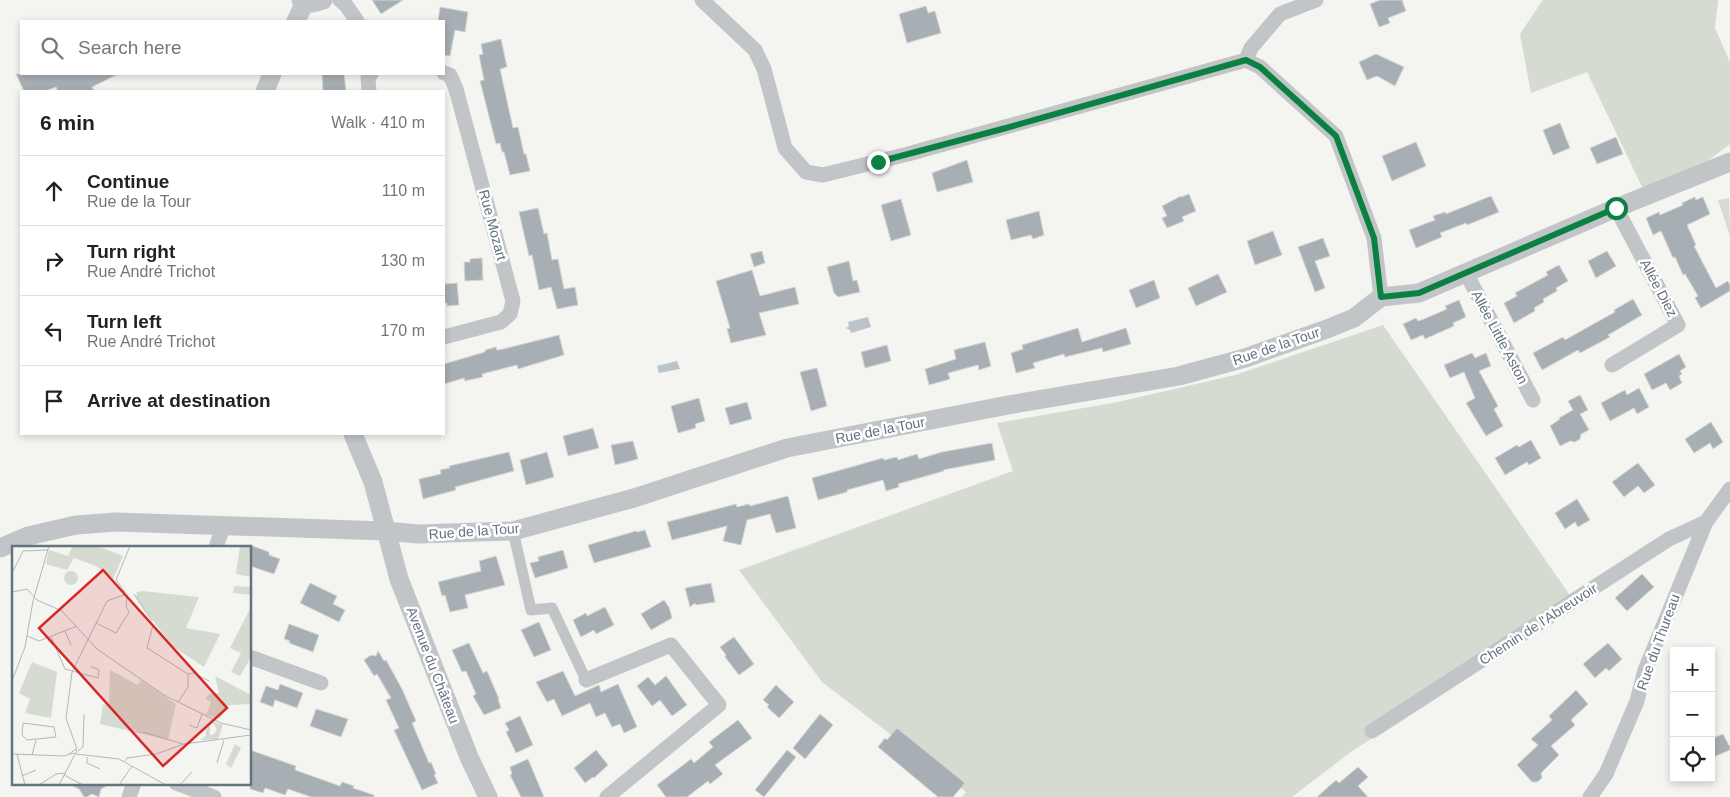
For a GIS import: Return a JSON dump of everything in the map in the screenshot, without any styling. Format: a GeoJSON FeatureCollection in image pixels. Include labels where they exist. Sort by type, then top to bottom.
{"type":"FeatureCollection","features":[{"type":"Feature","properties":{"kind":"street"},"geometry":{"type":"LineString","coordinates":[[340,0],[356,20]]}},
{"type":"Feature","properties":{"kind":"street"},"geometry":{"type":"LineString","coordinates":[[702,0],[756,50],[764,69],[785,148],[806,172],[823,176],[1246,60],[1260,67],[1336,136],[1374,238],[1381,297],[1419,293],[1616,208],[1730,162]]}},
{"type":"Feature","properties":{"kind":"street"},"geometry":{"type":"LineString","coordinates":[[1246,60],[1251,48],[1280,14],[1316,0]]}},
{"type":"Feature","properties":{"kind":"street"},"geometry":{"type":"LineString","coordinates":[[297,20],[310,1]]}},
{"type":"Feature","properties":{"kind":"street","name":"Rue Mozart"},"geometry":{"type":"LineString","coordinates":[[445,73],[450,74],[456,89],[513,301],[510,314],[501,322],[445,337]]}},
{"type":"Feature","properties":{"kind":"street"},"geometry":{"type":"LineString","coordinates":[[264,90],[272,75]]}},
{"type":"Feature","properties":{"kind":"street"},"geometry":{"type":"LineString","coordinates":[[369,90],[368,78],[370,75]]}},
{"type":"Feature","properties":{"kind":"street","name":"Allée Diez"},"geometry":{"type":"LineString","coordinates":[[1612,365],[1678,325],[1616,208]]}},
{"type":"Feature","properties":{"kind":"street","name":"Allée Little Aston"},"geometry":{"type":"LineString","coordinates":[[1466,273],[1533,400]]}},
{"type":"Feature","properties":{"kind":"street","name":"Rue de la Tour"},"geometry":{"type":"LineString","coordinates":[[0,548],[28,536],[76,525],[116,522],[386,531],[418,534],[513,531],[634,498],[787,448],[1008,405],[1179,376],[1245,358],[1354,318],[1381,297]]}},
{"type":"Feature","properties":{"kind":"street","name":"Avenue du Château"},"geometry":{"type":"LineString","coordinates":[[353,435],[373,482],[399,579],[469,757],[488,797]]}},
{"type":"Feature","properties":{"kind":"street","name":"Rue du Thureau"},"geometry":{"type":"LineString","coordinates":[[1590,797],[1606,774],[1618,747],[1637,701],[1645,670],[1706,522],[1730,489]]}},
{"type":"Feature","properties":{"kind":"street","name":"Chemin de l'Abreuvoir"},"geometry":{"type":"LineString","coordinates":[[1372,731],[1668,539],[1706,522]]}},
{"type":"Feature","properties":{"kind":"street"},"geometry":{"type":"LineString","coordinates":[[216,546],[224,525]]}},
{"type":"Feature","properties":{"kind":"street"},"geometry":{"type":"LineString","coordinates":[[513,531],[531,610],[552,608],[586,680],[671,645],[719,705],[607,797]]}},
{"type":"Feature","properties":{"kind":"street"},"geometry":{"type":"LineString","coordinates":[[251,657],[322,684]]}},
{"type":"Feature","properties":{"kind":"street"},"geometry":{"type":"LineString","coordinates":[[129,797],[134,784]]}},
{"type":"Feature","properties":{"kind":"street"},"geometry":{"type":"LineString","coordinates":[[179,784],[214,797]]}},
{"type":"Feature","properties":{"kind":"shaded area"},"geometry":{"type":"Polygon","coordinates":[[[1543,0],[1718,0],[1715,28],[1730,62],[1730,144],[1692,173],[1644,191],[1587,72],[1531,93],[1520,34],[1543,0]]]}},
{"type":"Feature","properties":{"kind":"shaded area"},"geometry":{"type":"Polygon","coordinates":[[[1729,198],[1730,236],[1718,200],[1729,198]]]}},
{"type":"Feature","properties":{"kind":"shaded area"},"geometry":{"type":"Polygon","coordinates":[[[868,317],[871,327],[851,333],[846,328],[849,326],[848,322],[868,317]]]}},
{"type":"Feature","properties":{"kind":"shaded area"},"geometry":{"type":"Polygon","coordinates":[[[1383,325],[1578,607],[1352,751],[1292,797],[962,797],[966,792],[822,682],[739,570],[1013,471],[997,423],[1118,402],[1235,375],[1383,325]]]}},
{"type":"Feature","properties":{"kind":"shaded area"},"geometry":{"type":"Polygon","coordinates":[[[677,361],[680,369],[659,373],[657,366],[677,361]]]}},
{"type":"Feature","properties":{"kind":"building"},"geometry":{"type":"Polygon","coordinates":[[[372,0],[403,0],[381,14],[372,0]]]}},
{"type":"Feature","properties":{"kind":"building"},"geometry":{"type":"Polygon","coordinates":[[[1380,0],[1402,0],[1406,11],[1388,18],[1390,23],[1379,27],[1370,4],[1380,0]]]}},
{"type":"Feature","properties":{"kind":"building"},"geometry":{"type":"Polygon","coordinates":[[[926,6],[928,13],[935,11],[941,33],[907,43],[899,14],[926,6]]]}},
{"type":"Feature","properties":{"kind":"building"},"geometry":{"type":"Polygon","coordinates":[[[440,7],[468,12],[465,32],[455,30],[450,56],[445,55],[445,20],[438,20],[440,7]]]}},
{"type":"Feature","properties":{"kind":"building"},"geometry":{"type":"Polygon","coordinates":[[[501,39],[507,67],[500,69],[513,128],[518,127],[530,171],[510,175],[500,143],[496,144],[480,81],[484,80],[479,55],[483,54],[481,44],[501,39]]]}},
{"type":"Feature","properties":{"kind":"building"},"geometry":{"type":"Polygon","coordinates":[[[1376,54],[1404,67],[1395,86],[1377,76],[1367,80],[1359,62],[1376,54]]]}},
{"type":"Feature","properties":{"kind":"building"},"geometry":{"type":"Polygon","coordinates":[[[16,74],[116,75],[92,87],[94,90],[58,90],[56,87],[48,90],[24,90],[16,74]]]}},
{"type":"Feature","properties":{"kind":"building"},"geometry":{"type":"Polygon","coordinates":[[[322,75],[344,75],[346,90],[323,90],[322,75]]]}},
{"type":"Feature","properties":{"kind":"building"},"geometry":{"type":"Polygon","coordinates":[[[1560,123],[1570,148],[1553,155],[1543,130],[1560,123]]]}},
{"type":"Feature","properties":{"kind":"building"},"geometry":{"type":"Polygon","coordinates":[[[1616,137],[1623,154],[1597,164],[1590,148],[1616,137]]]}},
{"type":"Feature","properties":{"kind":"building"},"geometry":{"type":"Polygon","coordinates":[[[1416,142],[1426,166],[1392,181],[1382,156],[1416,142]]]}},
{"type":"Feature","properties":{"kind":"building"},"geometry":{"type":"Polygon","coordinates":[[[967,160],[973,182],[937,192],[932,173],[967,160]]]}},
{"type":"Feature","properties":{"kind":"building"},"geometry":{"type":"Polygon","coordinates":[[[1189,194],[1196,211],[1182,217],[1184,221],[1167,228],[1162,218],[1167,216],[1162,206],[1189,194]]]}},
{"type":"Feature","properties":{"kind":"building"},"geometry":{"type":"Polygon","coordinates":[[[1491,196],[1499,212],[1467,225],[1466,223],[1440,233],[1442,237],[1416,248],[1409,230],[1435,220],[1433,216],[1445,212],[1446,214],[1491,196]]]}},
{"type":"Feature","properties":{"kind":"building"},"geometry":{"type":"Polygon","coordinates":[[[1695,197],[1696,200],[1703,197],[1710,214],[1687,225],[1696,245],[1694,246],[1716,288],[1728,281],[1730,285],[1730,291],[1701,308],[1695,298],[1698,296],[1685,274],[1683,275],[1675,257],[1673,258],[1661,231],[1653,235],[1646,218],[1659,212],[1660,215],[1683,205],[1682,203],[1695,197]]]}},
{"type":"Feature","properties":{"kind":"building"},"geometry":{"type":"Polygon","coordinates":[[[901,199],[911,235],[891,241],[881,205],[901,199]]]}},
{"type":"Feature","properties":{"kind":"building"},"geometry":{"type":"Polygon","coordinates":[[[538,208],[544,234],[547,233],[552,260],[558,259],[564,289],[575,287],[578,305],[557,309],[551,287],[539,290],[532,255],[529,256],[519,212],[538,208]]]}},
{"type":"Feature","properties":{"kind":"building"},"geometry":{"type":"Polygon","coordinates":[[[1039,211],[1044,235],[1033,239],[1031,235],[1011,240],[1006,220],[1039,211]]]}},
{"type":"Feature","properties":{"kind":"building"},"geometry":{"type":"Polygon","coordinates":[[[1273,231],[1282,255],[1255,265],[1247,241],[1273,231]]]}},
{"type":"Feature","properties":{"kind":"building"},"geometry":{"type":"Polygon","coordinates":[[[1323,238],[1330,256],[1315,261],[1325,288],[1315,292],[1298,247],[1323,238]]]}},
{"type":"Feature","properties":{"kind":"building"},"geometry":{"type":"Polygon","coordinates":[[[762,251],[765,263],[754,267],[750,254],[762,251]]]}},
{"type":"Feature","properties":{"kind":"building"},"geometry":{"type":"Polygon","coordinates":[[[1607,251],[1616,266],[1596,278],[1588,261],[1607,251]]]}},
{"type":"Feature","properties":{"kind":"building"},"geometry":{"type":"Polygon","coordinates":[[[482,258],[483,280],[465,281],[464,262],[470,262],[470,259],[482,258]]]}},
{"type":"Feature","properties":{"kind":"building"},"geometry":{"type":"Polygon","coordinates":[[[849,261],[853,281],[857,280],[860,292],[838,297],[834,293],[827,267],[849,261]]]}},
{"type":"Feature","properties":{"kind":"building"},"geometry":{"type":"Polygon","coordinates":[[[1559,265],[1568,281],[1556,288],[1557,291],[1543,299],[1544,302],[1534,308],[1535,311],[1514,323],[1504,303],[1517,296],[1515,293],[1548,275],[1546,272],[1559,265]]]}},
{"type":"Feature","properties":{"kind":"building"},"geometry":{"type":"Polygon","coordinates":[[[752,270],[760,296],[795,287],[799,304],[759,313],[766,335],[731,343],[727,329],[730,328],[716,281],[752,270]]]}},
{"type":"Feature","properties":{"kind":"building"},"geometry":{"type":"Polygon","coordinates":[[[1218,274],[1227,292],[1196,306],[1188,288],[1218,274]]]}},
{"type":"Feature","properties":{"kind":"building"},"geometry":{"type":"Polygon","coordinates":[[[1154,280],[1160,298],[1136,308],[1129,290],[1154,280]]]}},
{"type":"Feature","properties":{"kind":"building"},"geometry":{"type":"Polygon","coordinates":[[[457,283],[459,305],[447,306],[447,303],[445,303],[445,284],[457,283]]]}},
{"type":"Feature","properties":{"kind":"building"},"geometry":{"type":"Polygon","coordinates":[[[1633,299],[1642,315],[1608,335],[1610,337],[1580,353],[1578,350],[1542,370],[1533,353],[1563,337],[1565,340],[1615,312],[1614,310],[1633,299]]]}},
{"type":"Feature","properties":{"kind":"building"},"geometry":{"type":"Polygon","coordinates":[[[1459,300],[1466,317],[1453,323],[1454,326],[1425,339],[1423,335],[1411,340],[1403,324],[1416,318],[1418,321],[1424,319],[1447,309],[1445,306],[1459,300]]]}},
{"type":"Feature","properties":{"kind":"building"},"geometry":{"type":"Polygon","coordinates":[[[1078,328],[1082,342],[1126,328],[1131,344],[1103,352],[1102,348],[1065,357],[1064,354],[1033,363],[1035,368],[1016,373],[1011,353],[1023,349],[1022,345],[1078,328]]]}},
{"type":"Feature","properties":{"kind":"building"},"geometry":{"type":"Polygon","coordinates":[[[559,335],[564,355],[518,369],[517,365],[482,374],[483,377],[465,381],[464,378],[445,384],[445,364],[496,347],[497,350],[559,335]]]}},
{"type":"Feature","properties":{"kind":"building"},"geometry":{"type":"Polygon","coordinates":[[[985,342],[991,366],[979,370],[978,365],[948,373],[950,379],[929,385],[925,369],[956,359],[954,350],[985,342]]]}},
{"type":"Feature","properties":{"kind":"building"},"geometry":{"type":"Polygon","coordinates":[[[887,345],[891,361],[865,368],[861,352],[887,345]]]}},
{"type":"Feature","properties":{"kind":"building"},"geometry":{"type":"Polygon","coordinates":[[[1472,353],[1475,358],[1486,353],[1491,366],[1479,371],[1498,406],[1494,409],[1503,426],[1486,436],[1466,403],[1475,398],[1464,372],[1450,378],[1444,365],[1472,353]]]}},
{"type":"Feature","properties":{"kind":"building"},"geometry":{"type":"Polygon","coordinates":[[[1679,354],[1686,367],[1680,371],[1682,374],[1679,376],[1682,383],[1670,390],[1666,383],[1652,390],[1644,374],[1679,354]]]}},
{"type":"Feature","properties":{"kind":"building"},"geometry":{"type":"Polygon","coordinates":[[[817,368],[827,406],[811,411],[800,372],[817,368]]]}},
{"type":"Feature","properties":{"kind":"building"},"geometry":{"type":"Polygon","coordinates":[[[1639,388],[1649,407],[1637,414],[1634,408],[1610,421],[1601,403],[1625,390],[1627,395],[1639,388]]]}},
{"type":"Feature","properties":{"kind":"building"},"geometry":{"type":"Polygon","coordinates":[[[1580,395],[1588,410],[1580,414],[1589,430],[1581,434],[1580,439],[1575,442],[1570,441],[1560,446],[1550,426],[1573,410],[1568,401],[1580,395]]]}},
{"type":"Feature","properties":{"kind":"building"},"geometry":{"type":"Polygon","coordinates":[[[699,398],[705,421],[695,424],[696,428],[678,433],[671,406],[699,398]]]}},
{"type":"Feature","properties":{"kind":"building"},"geometry":{"type":"Polygon","coordinates":[[[747,402],[752,419],[730,425],[725,408],[747,402]]]}},
{"type":"Feature","properties":{"kind":"building"},"geometry":{"type":"Polygon","coordinates":[[[1711,422],[1723,442],[1713,449],[1710,443],[1694,453],[1685,439],[1711,422]]]}},
{"type":"Feature","properties":{"kind":"building"},"geometry":{"type":"Polygon","coordinates":[[[593,428],[599,448],[568,456],[563,436],[593,428]]]}},
{"type":"Feature","properties":{"kind":"building"},"geometry":{"type":"Polygon","coordinates":[[[1531,440],[1541,458],[1529,465],[1527,462],[1505,475],[1495,458],[1517,445],[1519,447],[1531,440]]]}},
{"type":"Feature","properties":{"kind":"building"},"geometry":{"type":"Polygon","coordinates":[[[633,441],[638,459],[615,465],[611,445],[633,441]]]}},
{"type":"Feature","properties":{"kind":"building"},"geometry":{"type":"Polygon","coordinates":[[[992,443],[995,460],[943,470],[898,484],[899,487],[886,491],[883,480],[818,500],[812,478],[883,458],[884,460],[897,457],[898,460],[917,454],[919,459],[942,452],[992,443]]]}},
{"type":"Feature","properties":{"kind":"building"},"geometry":{"type":"Polygon","coordinates":[[[509,452],[514,471],[455,487],[456,490],[423,499],[419,479],[441,474],[440,470],[450,468],[449,466],[509,452]]]}},
{"type":"Feature","properties":{"kind":"building"},"geometry":{"type":"Polygon","coordinates":[[[547,452],[554,477],[526,485],[520,460],[547,452]]]}},
{"type":"Feature","properties":{"kind":"building"},"geometry":{"type":"Polygon","coordinates":[[[1638,463],[1655,485],[1644,493],[1638,486],[1624,497],[1612,482],[1638,463]]]}},
{"type":"Feature","properties":{"kind":"building"},"geometry":{"type":"Polygon","coordinates":[[[788,496],[796,528],[776,533],[770,514],[747,520],[741,545],[723,541],[727,526],[672,540],[667,522],[736,504],[737,507],[749,504],[750,506],[788,496]]]}},
{"type":"Feature","properties":{"kind":"building"},"geometry":{"type":"Polygon","coordinates":[[[1577,499],[1590,520],[1578,527],[1575,522],[1565,529],[1555,513],[1577,499]]]}},
{"type":"Feature","properties":{"kind":"building"},"geometry":{"type":"Polygon","coordinates":[[[645,530],[651,547],[594,563],[588,545],[645,530]]]}},
{"type":"Feature","properties":{"kind":"building"},"geometry":{"type":"Polygon","coordinates":[[[250,546],[269,552],[269,555],[280,559],[274,574],[251,566],[250,546]]]}},
{"type":"Feature","properties":{"kind":"building"},"geometry":{"type":"Polygon","coordinates":[[[563,550],[568,568],[535,578],[530,563],[539,561],[538,557],[563,550]]]}},
{"type":"Feature","properties":{"kind":"building"},"geometry":{"type":"Polygon","coordinates":[[[496,556],[505,585],[465,595],[468,608],[450,612],[445,595],[442,596],[438,582],[481,571],[479,561],[496,556]]]}},
{"type":"Feature","properties":{"kind":"building"},"geometry":{"type":"Polygon","coordinates":[[[1642,574],[1654,587],[1627,611],[1615,598],[1642,574]]]}},
{"type":"Feature","properties":{"kind":"building"},"geometry":{"type":"Polygon","coordinates":[[[310,583],[337,596],[333,604],[345,610],[339,622],[300,603],[310,583]]]}},
{"type":"Feature","properties":{"kind":"building"},"geometry":{"type":"Polygon","coordinates":[[[711,583],[715,602],[696,605],[695,603],[690,607],[685,588],[711,583]]]}},
{"type":"Feature","properties":{"kind":"building"},"geometry":{"type":"Polygon","coordinates":[[[664,600],[669,607],[672,618],[651,630],[641,614],[664,600]]]}},
{"type":"Feature","properties":{"kind":"building"},"geometry":{"type":"Polygon","coordinates":[[[605,607],[614,625],[596,634],[594,630],[581,637],[573,620],[586,613],[587,616],[605,607]]]}},
{"type":"Feature","properties":{"kind":"building"},"geometry":{"type":"Polygon","coordinates":[[[539,622],[551,650],[534,657],[521,630],[539,622]]]}},
{"type":"Feature","properties":{"kind":"building"},"geometry":{"type":"Polygon","coordinates":[[[289,624],[319,635],[313,652],[289,643],[290,641],[284,639],[289,624]]]}},
{"type":"Feature","properties":{"kind":"building"},"geometry":{"type":"Polygon","coordinates":[[[734,637],[754,664],[739,675],[720,647],[734,637]]]}},
{"type":"Feature","properties":{"kind":"building"},"geometry":{"type":"Polygon","coordinates":[[[469,643],[483,673],[487,671],[501,708],[484,715],[473,696],[476,694],[466,671],[462,672],[452,650],[469,643]]]}},
{"type":"Feature","properties":{"kind":"building"},"geometry":{"type":"Polygon","coordinates":[[[1608,643],[1622,659],[1609,671],[1606,668],[1595,678],[1583,664],[1608,643]]]}},
{"type":"Feature","properties":{"kind":"building"},"geometry":{"type":"Polygon","coordinates":[[[378,651],[384,661],[386,660],[402,689],[416,721],[412,723],[429,763],[431,762],[436,774],[434,775],[438,783],[422,790],[394,730],[399,728],[386,700],[391,698],[377,674],[374,676],[364,660],[371,655],[376,656],[378,651]]]}},
{"type":"Feature","properties":{"kind":"building"},"geometry":{"type":"Polygon","coordinates":[[[563,671],[575,696],[599,685],[601,692],[618,684],[637,727],[624,733],[620,724],[612,727],[605,713],[596,717],[590,703],[562,716],[554,699],[547,702],[536,682],[563,671]]]}},
{"type":"Feature","properties":{"kind":"building"},"geometry":{"type":"Polygon","coordinates":[[[666,676],[687,705],[672,716],[660,700],[652,706],[637,686],[648,677],[655,685],[666,676]]]}},
{"type":"Feature","properties":{"kind":"building"},"geometry":{"type":"Polygon","coordinates":[[[280,684],[303,693],[297,708],[275,700],[273,707],[260,702],[266,686],[278,690],[280,684]]]}},
{"type":"Feature","properties":{"kind":"building"},"geometry":{"type":"Polygon","coordinates":[[[776,685],[794,702],[779,718],[767,707],[769,705],[763,700],[776,685]]]}},
{"type":"Feature","properties":{"kind":"building"},"geometry":{"type":"Polygon","coordinates":[[[1576,690],[1588,704],[1571,720],[1575,725],[1551,746],[1559,755],[1541,773],[1542,778],[1537,782],[1532,782],[1517,765],[1538,745],[1531,739],[1552,720],[1549,716],[1576,690]]]}},
{"type":"Feature","properties":{"kind":"building"},"geometry":{"type":"Polygon","coordinates":[[[316,709],[348,719],[341,737],[310,726],[316,709]]]}},
{"type":"Feature","properties":{"kind":"building"},"geometry":{"type":"Polygon","coordinates":[[[820,714],[833,725],[805,759],[793,748],[820,714]]]}},
{"type":"Feature","properties":{"kind":"building"},"geometry":{"type":"Polygon","coordinates":[[[520,716],[533,745],[516,753],[506,732],[509,730],[505,723],[520,716]]]}},
{"type":"Feature","properties":{"kind":"building"},"geometry":{"type":"Polygon","coordinates":[[[738,720],[752,738],[715,765],[723,774],[710,784],[708,781],[687,797],[666,797],[657,785],[691,759],[694,763],[713,747],[709,742],[738,720]]]}},
{"type":"Feature","properties":{"kind":"building"},"geometry":{"type":"Polygon","coordinates":[[[897,728],[965,783],[953,797],[938,797],[878,747],[897,728]]]}},
{"type":"Feature","properties":{"kind":"building"},"geometry":{"type":"Polygon","coordinates":[[[1723,734],[1730,750],[1715,756],[1715,737],[1723,734]]]}},
{"type":"Feature","properties":{"kind":"building"},"geometry":{"type":"Polygon","coordinates":[[[251,750],[296,766],[295,770],[340,786],[342,782],[354,786],[353,788],[374,795],[374,797],[311,797],[288,789],[285,795],[265,788],[263,793],[250,789],[251,750]]]}},
{"type":"Feature","properties":{"kind":"building"},"geometry":{"type":"Polygon","coordinates":[[[596,750],[608,765],[594,778],[585,783],[574,768],[596,750]]]}},
{"type":"Feature","properties":{"kind":"building"},"geometry":{"type":"Polygon","coordinates":[[[787,750],[796,757],[764,797],[755,790],[787,750]]]}},
{"type":"Feature","properties":{"kind":"building"},"geometry":{"type":"Polygon","coordinates":[[[528,759],[544,797],[521,797],[510,775],[512,774],[510,767],[528,759]]]}},
{"type":"Feature","properties":{"kind":"building"},"geometry":{"type":"Polygon","coordinates":[[[1358,767],[1368,777],[1358,786],[1368,797],[1317,797],[1336,780],[1339,783],[1358,767]]]}},
{"type":"Feature","properties":{"kind":"building"},"geometry":{"type":"Polygon","coordinates":[[[69,784],[110,784],[101,789],[99,797],[92,794],[84,797],[79,789],[69,784]]]}},
{"type":"Feature","properties":{"kind":"route"},"geometry":{"type":"LineString","coordinates":[[878,162],[1246,60],[1260,67],[1336,136],[1374,238],[1374,253],[1381,297],[1419,293],[1616,208]]}}]}
